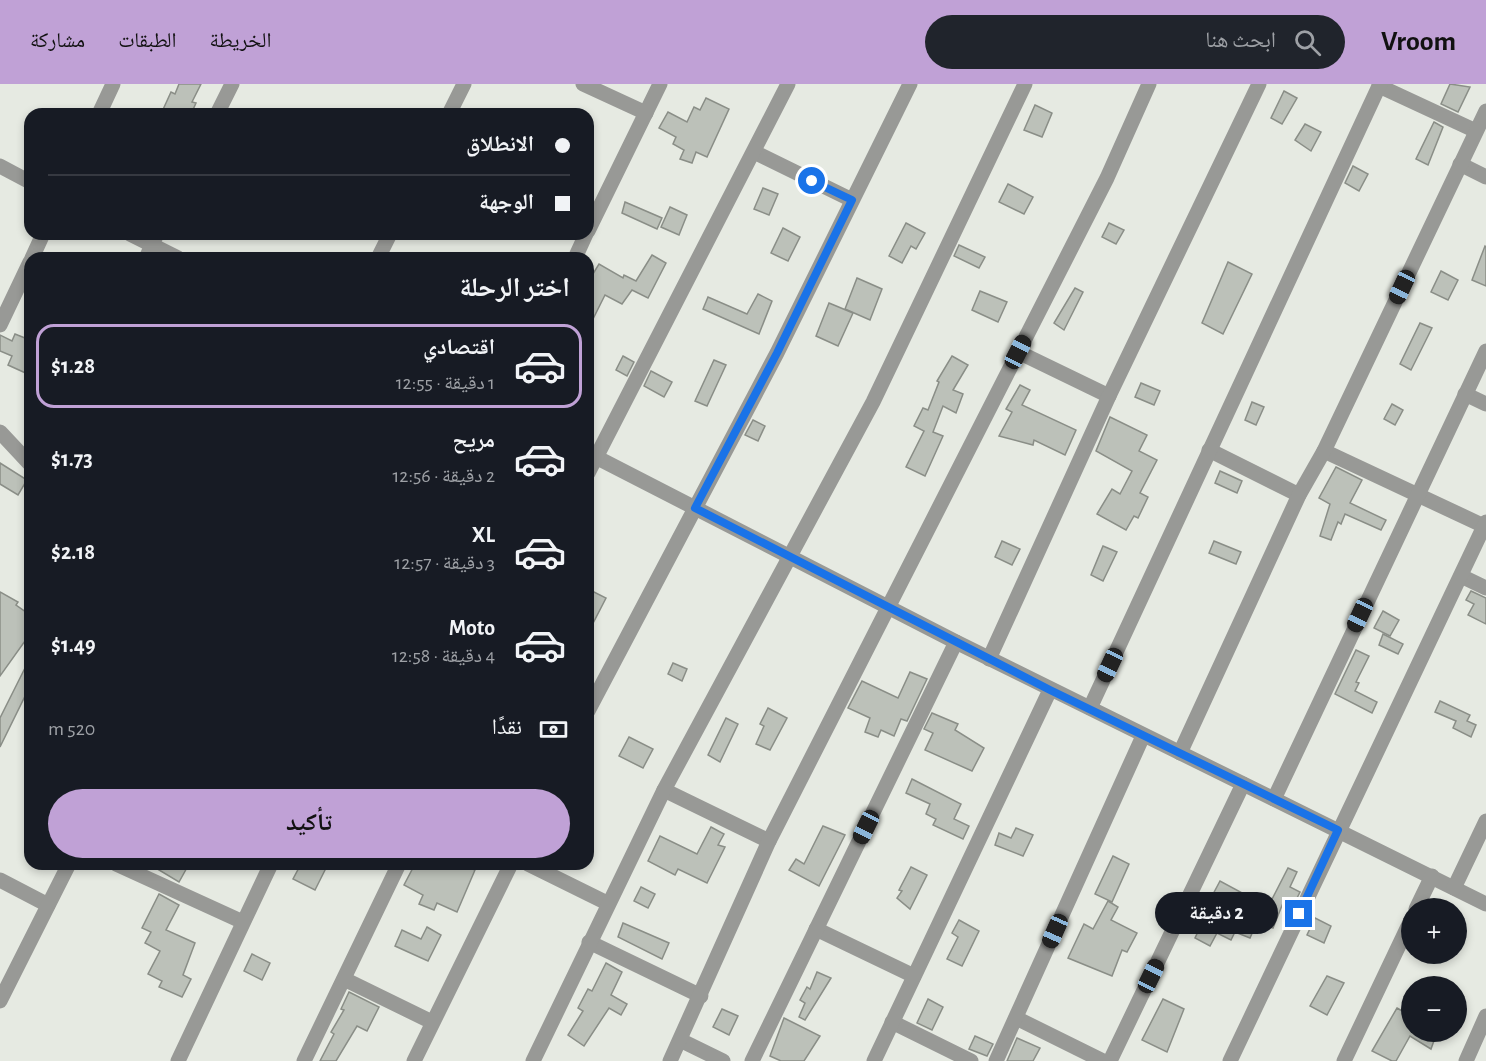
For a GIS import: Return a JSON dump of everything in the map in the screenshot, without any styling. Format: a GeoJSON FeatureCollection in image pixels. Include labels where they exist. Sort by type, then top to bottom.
{"type":"FeatureCollection","features":[{"type":"Feature","properties":{"kind":"street"},"geometry":{"type":"LineString","coordinates":[[102,108],[113,84]]}},
{"type":"Feature","properties":{"kind":"street"},"geometry":{"type":"LineString","coordinates":[[220,108],[232,84]]}},
{"type":"Feature","properties":{"kind":"street"},"geometry":{"type":"LineString","coordinates":[[452,108],[464,84]]}},
{"type":"Feature","properties":{"kind":"street"},"geometry":{"type":"LineString","coordinates":[[583,84],[646,113]]}},
{"type":"Feature","properties":{"kind":"street"},"geometry":{"type":"LineString","coordinates":[[594,218],[660,84]]}},
{"type":"Feature","properties":{"kind":"street"},"geometry":{"type":"LineString","coordinates":[[594,451],[788,84]]}},
{"type":"Feature","properties":{"kind":"street"},"geometry":{"type":"LineString","coordinates":[[594,700],[777,353],[910,84]]}},
{"type":"Feature","properties":{"kind":"street"},"geometry":{"type":"LineString","coordinates":[[533,1061],[664,790],[873,402],[1025,84]]}},
{"type":"Feature","properties":{"kind":"street"},"geometry":{"type":"LineString","coordinates":[[670,1061],[769,841],[1107,178],[1149,84]]}},
{"type":"Feature","properties":{"kind":"street"},"geometry":{"type":"LineString","coordinates":[[989,659],[1109,396],[1259,84]]}},
{"type":"Feature","properties":{"kind":"street"},"geometry":{"type":"LineString","coordinates":[[1090,708],[1380,85],[1476,131]]}},
{"type":"Feature","properties":{"kind":"street"},"geometry":{"type":"LineString","coordinates":[[1180,753],[1299,495],[1324,451],[1486,111]]}},
{"type":"Feature","properties":{"kind":"street"},"geometry":{"type":"LineString","coordinates":[[754,152],[852,200]]}},
{"type":"Feature","properties":{"kind":"street"},"geometry":{"type":"LineString","coordinates":[[1460,164],[1486,177]]}},
{"type":"Feature","properties":{"kind":"street"},"geometry":{"type":"LineString","coordinates":[[0,166],[24,179]]}},
{"type":"Feature","properties":{"kind":"street"},"geometry":{"type":"LineString","coordinates":[[0,325],[24,275]]}},
{"type":"Feature","properties":{"kind":"street"},"geometry":{"type":"LineString","coordinates":[[1274,799],[1486,351]]}},
{"type":"Feature","properties":{"kind":"street"},"geometry":{"type":"LineString","coordinates":[[1018,352],[1109,396]]}},
{"type":"Feature","properties":{"kind":"street"},"geometry":{"type":"LineString","coordinates":[[1465,394],[1486,404]]}},
{"type":"Feature","properties":{"kind":"street"},"geometry":{"type":"LineString","coordinates":[[0,432],[24,458]]}},
{"type":"Feature","properties":{"kind":"street"},"geometry":{"type":"LineString","coordinates":[[1209,450],[1299,495]]}},
{"type":"Feature","properties":{"kind":"street"},"geometry":{"type":"LineString","coordinates":[[1230,1061],[1485,524],[1324,451]]}},
{"type":"Feature","properties":{"kind":"street"},"geometry":{"type":"LineString","coordinates":[[594,456],[1050,690],[1486,904]]}},
{"type":"Feature","properties":{"kind":"street"},"geometry":{"type":"LineString","coordinates":[[1461,576],[1486,588]]}},
{"type":"Feature","properties":{"kind":"street"},"geometry":{"type":"LineString","coordinates":[[752,1061],[956,642]]}},
{"type":"Feature","properties":{"kind":"street"},"geometry":{"type":"LineString","coordinates":[[874,1061],[1050,690]]}},
{"type":"Feature","properties":{"kind":"street"},"geometry":{"type":"LineString","coordinates":[[996,1061],[1143,736]]}},
{"type":"Feature","properties":{"kind":"street"},"geometry":{"type":"LineString","coordinates":[[1110,1061],[1243,784]]}},
{"type":"Feature","properties":{"kind":"street"},"geometry":{"type":"LineString","coordinates":[[664,790],[769,841]]}},
{"type":"Feature","properties":{"kind":"street"},"geometry":{"type":"LineString","coordinates":[[1454,888],[1486,821]]}},
{"type":"Feature","properties":{"kind":"street"},"geometry":{"type":"LineString","coordinates":[[0,1001],[66,870]]}},
{"type":"Feature","properties":{"kind":"street"},"geometry":{"type":"LineString","coordinates":[[129,870],[243,922]]}},
{"type":"Feature","properties":{"kind":"street"},"geometry":{"type":"LineString","coordinates":[[178,1061],[268,870]]}},
{"type":"Feature","properties":{"kind":"street"},"geometry":{"type":"LineString","coordinates":[[304,1061],[396,870]]}},
{"type":"Feature","properties":{"kind":"street"},"geometry":{"type":"LineString","coordinates":[[414,1061],[508,870]]}},
{"type":"Feature","properties":{"kind":"street"},"geometry":{"type":"LineString","coordinates":[[540,870],[608,903]]}},
{"type":"Feature","properties":{"kind":"street"},"geometry":{"type":"LineString","coordinates":[[1421,898],[1431,876]]}},
{"type":"Feature","properties":{"kind":"street"},"geometry":{"type":"LineString","coordinates":[[0,880],[48,905]]}},
{"type":"Feature","properties":{"kind":"street"},"geometry":{"type":"LineString","coordinates":[[816,929],[914,976]]}},
{"type":"Feature","properties":{"kind":"street"},"geometry":{"type":"LineString","coordinates":[[1344,1061],[1401,941]]}},
{"type":"Feature","properties":{"kind":"street"},"geometry":{"type":"LineString","coordinates":[[589,942],[700,996]]}},
{"type":"Feature","properties":{"kind":"street"},"geometry":{"type":"LineString","coordinates":[[344,979],[432,1022]]}},
{"type":"Feature","properties":{"kind":"street"},"geometry":{"type":"LineString","coordinates":[[1466,1061],[1486,1016]]}},
{"type":"Feature","properties":{"kind":"street"},"geometry":{"type":"LineString","coordinates":[[1016,1018],[1103,1061]]}},
{"type":"Feature","properties":{"kind":"street"},"geometry":{"type":"LineString","coordinates":[[892,1022],[971,1061]]}},
{"type":"Feature","properties":{"kind":"street"},"geometry":{"type":"LineString","coordinates":[[680,1040],[723,1061]]}},
{"type":"Feature","properties":{"kind":"building"},"geometry":{"type":"Polygon","coordinates":[[[179,84],[201,84],[192,102],[196,103],[194,108],[164,108],[171,92],[175,94],[179,84]]]}},
{"type":"Feature","properties":{"kind":"building"},"geometry":{"type":"Polygon","coordinates":[[[1450,84],[1470,87],[1458,112],[1441,104],[1450,84]]]}},
{"type":"Feature","properties":{"kind":"building"},"geometry":{"type":"Polygon","coordinates":[[[1284,91],[1297,98],[1282,124],[1271,118],[1284,91]]]}},
{"type":"Feature","properties":{"kind":"building"},"geometry":{"type":"Polygon","coordinates":[[[706,98],[729,109],[707,157],[696,152],[692,163],[680,159],[684,150],[673,144],[676,137],[659,128],[668,112],[687,122],[694,107],[700,110],[706,98]]]}},
{"type":"Feature","properties":{"kind":"building"},"geometry":{"type":"Polygon","coordinates":[[[1035,105],[1052,113],[1042,137],[1024,130],[1035,105]]]}},
{"type":"Feature","properties":{"kind":"building"},"geometry":{"type":"Polygon","coordinates":[[[1434,122],[1443,127],[1428,165],[1416,159],[1434,122]]]}},
{"type":"Feature","properties":{"kind":"building"},"geometry":{"type":"Polygon","coordinates":[[[1305,124],[1321,132],[1311,151],[1295,140],[1305,124]]]}},
{"type":"Feature","properties":{"kind":"building"},"geometry":{"type":"Polygon","coordinates":[[[1353,166],[1368,174],[1359,191],[1345,183],[1353,166]]]}},
{"type":"Feature","properties":{"kind":"building"},"geometry":{"type":"Polygon","coordinates":[[[1008,184],[1033,197],[1024,214],[999,202],[1008,184]]]}},
{"type":"Feature","properties":{"kind":"building"},"geometry":{"type":"Polygon","coordinates":[[[763,188],[778,194],[769,215],[754,209],[763,188]]]}},
{"type":"Feature","properties":{"kind":"building"},"geometry":{"type":"Polygon","coordinates":[[[625,202],[662,218],[657,229],[622,213],[625,202]]]}},
{"type":"Feature","properties":{"kind":"building"},"geometry":{"type":"Polygon","coordinates":[[[670,207],[687,215],[679,235],[661,227],[670,207]]]}},
{"type":"Feature","properties":{"kind":"building"},"geometry":{"type":"Polygon","coordinates":[[[906,223],[925,233],[916,249],[911,246],[902,263],[889,256],[906,223]]]}},
{"type":"Feature","properties":{"kind":"building"},"geometry":{"type":"Polygon","coordinates":[[[1109,223],[1124,230],[1116,244],[1102,237],[1109,223]]]}},
{"type":"Feature","properties":{"kind":"building"},"geometry":{"type":"Polygon","coordinates":[[[783,228],[800,237],[788,261],[771,253],[783,228]]]}},
{"type":"Feature","properties":{"kind":"building"},"geometry":{"type":"Polygon","coordinates":[[[959,245],[985,257],[979,268],[954,256],[959,245]]]}},
{"type":"Feature","properties":{"kind":"building"},"geometry":{"type":"Polygon","coordinates":[[[1486,247],[1486,286],[1472,280],[1486,247]]]}},
{"type":"Feature","properties":{"kind":"building"},"geometry":{"type":"Polygon","coordinates":[[[652,255],[666,263],[648,298],[632,290],[622,304],[605,295],[594,317],[594,272],[599,264],[623,278],[624,275],[636,281],[652,255]]]}},
{"type":"Feature","properties":{"kind":"building"},"geometry":{"type":"Polygon","coordinates":[[[1228,262],[1252,274],[1223,334],[1202,323],[1228,262]]]}},
{"type":"Feature","properties":{"kind":"building"},"geometry":{"type":"Polygon","coordinates":[[[1441,271],[1458,280],[1448,300],[1431,292],[1441,271]]]}},
{"type":"Feature","properties":{"kind":"building"},"geometry":{"type":"Polygon","coordinates":[[[857,278],[882,289],[870,320],[845,309],[857,278]]]}},
{"type":"Feature","properties":{"kind":"building"},"geometry":{"type":"Polygon","coordinates":[[[1075,288],[1083,292],[1064,330],[1054,323],[1075,288]]]}},
{"type":"Feature","properties":{"kind":"building"},"geometry":{"type":"Polygon","coordinates":[[[980,291],[1007,302],[998,322],[972,310],[980,291]]]}},
{"type":"Feature","properties":{"kind":"building"},"geometry":{"type":"Polygon","coordinates":[[[758,294],[772,301],[759,334],[703,309],[708,297],[747,314],[758,294]]]}},
{"type":"Feature","properties":{"kind":"building"},"geometry":{"type":"Polygon","coordinates":[[[829,303],[853,313],[838,346],[816,336],[829,303]]]}},
{"type":"Feature","properties":{"kind":"building"},"geometry":{"type":"Polygon","coordinates":[[[1420,323],[1432,328],[1411,370],[1400,364],[1420,323]]]}},
{"type":"Feature","properties":{"kind":"building"},"geometry":{"type":"Polygon","coordinates":[[[15,334],[24,338],[24,372],[8,365],[12,356],[0,351],[0,335],[12,341],[15,334]]]}},
{"type":"Feature","properties":{"kind":"building"},"geometry":{"type":"Polygon","coordinates":[[[623,356],[634,362],[627,376],[616,370],[623,356]]]}},
{"type":"Feature","properties":{"kind":"building"},"geometry":{"type":"Polygon","coordinates":[[[952,356],[968,365],[953,390],[963,394],[956,413],[943,406],[933,432],[943,436],[925,476],[906,467],[924,431],[914,426],[923,408],[928,410],[939,382],[937,381],[952,356]]]}},
{"type":"Feature","properties":{"kind":"building"},"geometry":{"type":"Polygon","coordinates":[[[714,360],[726,365],[707,406],[695,401],[714,360]]]}},
{"type":"Feature","properties":{"kind":"building"},"geometry":{"type":"Polygon","coordinates":[[[651,371],[672,382],[664,397],[644,386],[651,371]]]}},
{"type":"Feature","properties":{"kind":"building"},"geometry":{"type":"Polygon","coordinates":[[[1141,383],[1160,391],[1154,405],[1135,397],[1141,383]]]}},
{"type":"Feature","properties":{"kind":"building"},"geometry":{"type":"Polygon","coordinates":[[[1020,385],[1030,390],[1022,405],[1076,430],[1065,455],[1034,440],[1033,445],[999,436],[1012,412],[1006,409],[1020,385]]]}},
{"type":"Feature","properties":{"kind":"building"},"geometry":{"type":"Polygon","coordinates":[[[1252,402],[1264,407],[1256,425],[1245,420],[1252,402]]]}},
{"type":"Feature","properties":{"kind":"building"},"geometry":{"type":"Polygon","coordinates":[[[1392,404],[1403,410],[1395,425],[1384,419],[1392,404]]]}},
{"type":"Feature","properties":{"kind":"building"},"geometry":{"type":"Polygon","coordinates":[[[1110,417],[1147,435],[1139,451],[1157,460],[1140,493],[1148,497],[1138,518],[1134,516],[1126,530],[1097,514],[1112,489],[1120,494],[1132,471],[1096,451],[1110,417]]]}},
{"type":"Feature","properties":{"kind":"building"},"geometry":{"type":"Polygon","coordinates":[[[753,420],[765,426],[758,441],[745,435],[753,420]]]}},
{"type":"Feature","properties":{"kind":"building"},"geometry":{"type":"Polygon","coordinates":[[[0,463],[24,478],[24,485],[18,495],[0,484],[0,463]]]}},
{"type":"Feature","properties":{"kind":"building"},"geometry":{"type":"Polygon","coordinates":[[[1336,467],[1362,480],[1350,503],[1386,520],[1381,530],[1345,514],[1341,524],[1338,522],[1331,540],[1320,536],[1330,504],[1319,498],[1336,467]]]}},
{"type":"Feature","properties":{"kind":"building"},"geometry":{"type":"Polygon","coordinates":[[[1220,471],[1242,481],[1237,493],[1215,483],[1220,471]]]}},
{"type":"Feature","properties":{"kind":"building"},"geometry":{"type":"Polygon","coordinates":[[[1002,541],[1020,549],[1012,565],[995,557],[1002,541]]]}},
{"type":"Feature","properties":{"kind":"building"},"geometry":{"type":"Polygon","coordinates":[[[1214,541],[1241,552],[1236,564],[1209,553],[1214,541]]]}},
{"type":"Feature","properties":{"kind":"building"},"geometry":{"type":"Polygon","coordinates":[[[1103,546],[1117,552],[1103,581],[1091,575],[1103,546]]]}},
{"type":"Feature","properties":{"kind":"building"},"geometry":{"type":"Polygon","coordinates":[[[1471,591],[1486,598],[1486,624],[1468,615],[1474,604],[1466,600],[1471,591]]]}},
{"type":"Feature","properties":{"kind":"building"},"geometry":{"type":"Polygon","coordinates":[[[0,592],[18,602],[16,605],[24,611],[24,642],[0,676],[0,592]]]}},
{"type":"Feature","properties":{"kind":"building"},"geometry":{"type":"Polygon","coordinates":[[[594,592],[606,598],[594,621],[594,592]]]}},
{"type":"Feature","properties":{"kind":"building"},"geometry":{"type":"Polygon","coordinates":[[[1383,611],[1399,620],[1390,636],[1374,628],[1383,611]]]}},
{"type":"Feature","properties":{"kind":"building"},"geometry":{"type":"Polygon","coordinates":[[[1383,634],[1403,644],[1398,654],[1379,645],[1383,634]]]}},
{"type":"Feature","properties":{"kind":"building"},"geometry":{"type":"Polygon","coordinates":[[[1356,650],[1369,656],[1356,682],[1359,683],[1355,691],[1377,702],[1372,713],[1335,694],[1356,650]]]}},
{"type":"Feature","properties":{"kind":"building"},"geometry":{"type":"Polygon","coordinates":[[[673,663],[687,669],[682,681],[668,674],[673,663]]]}},
{"type":"Feature","properties":{"kind":"building"},"geometry":{"type":"Polygon","coordinates":[[[24,670],[24,698],[0,747],[0,718],[24,670]]]}},
{"type":"Feature","properties":{"kind":"building"},"geometry":{"type":"Polygon","coordinates":[[[910,672],[927,679],[907,721],[901,719],[894,736],[881,730],[878,737],[865,732],[870,718],[848,708],[862,681],[898,698],[910,672]]]}},
{"type":"Feature","properties":{"kind":"building"},"geometry":{"type":"Polygon","coordinates":[[[1440,701],[1470,715],[1467,721],[1476,725],[1471,737],[1453,728],[1456,721],[1435,712],[1440,701]]]}},
{"type":"Feature","properties":{"kind":"building"},"geometry":{"type":"Polygon","coordinates":[[[768,708],[787,718],[770,750],[756,744],[764,726],[760,724],[768,708]]]}},
{"type":"Feature","properties":{"kind":"building"},"geometry":{"type":"Polygon","coordinates":[[[932,713],[958,724],[955,730],[984,748],[972,771],[925,750],[933,733],[924,729],[932,713]]]}},
{"type":"Feature","properties":{"kind":"building"},"geometry":{"type":"Polygon","coordinates":[[[726,718],[738,724],[720,762],[708,755],[726,718]]]}},
{"type":"Feature","properties":{"kind":"building"},"geometry":{"type":"Polygon","coordinates":[[[629,737],[653,749],[643,768],[619,756],[629,737]]]}},
{"type":"Feature","properties":{"kind":"building"},"geometry":{"type":"Polygon","coordinates":[[[912,779],[961,804],[954,819],[969,826],[963,839],[933,825],[936,819],[926,814],[930,804],[906,793],[912,779]]]}},
{"type":"Feature","properties":{"kind":"building"},"geometry":{"type":"Polygon","coordinates":[[[823,826],[845,835],[819,886],[789,870],[796,859],[804,864],[823,826]]]}},
{"type":"Feature","properties":{"kind":"building"},"geometry":{"type":"Polygon","coordinates":[[[711,827],[724,834],[718,845],[725,847],[707,883],[678,869],[675,875],[648,861],[660,836],[697,854],[711,827]]]}},
{"type":"Feature","properties":{"kind":"building"},"geometry":{"type":"Polygon","coordinates":[[[1016,828],[1033,835],[1023,856],[995,845],[999,833],[1011,838],[1016,828]]]}},
{"type":"Feature","properties":{"kind":"building"},"geometry":{"type":"Polygon","coordinates":[[[1113,856],[1129,864],[1112,902],[1095,894],[1113,856]]]}},
{"type":"Feature","properties":{"kind":"building"},"geometry":{"type":"Polygon","coordinates":[[[911,867],[927,875],[910,909],[897,898],[911,867]]]}},
{"type":"Feature","properties":{"kind":"building"},"geometry":{"type":"Polygon","coordinates":[[[1288,868],[1297,872],[1290,887],[1300,892],[1292,908],[1283,903],[1273,928],[1257,922],[1250,938],[1235,932],[1231,940],[1217,933],[1210,946],[1195,938],[1205,917],[1202,915],[1220,881],[1268,907],[1288,868]]]}},
{"type":"Feature","properties":{"kind":"building"},"geometry":{"type":"Polygon","coordinates":[[[159,870],[186,870],[179,882],[159,870]]]}},
{"type":"Feature","properties":{"kind":"building"},"geometry":{"type":"Polygon","coordinates":[[[298,870],[325,870],[315,890],[293,879],[298,870]]]}},
{"type":"Feature","properties":{"kind":"building"},"geometry":{"type":"Polygon","coordinates":[[[412,870],[475,870],[457,912],[437,903],[434,910],[419,904],[423,895],[404,885],[412,870]]]}},
{"type":"Feature","properties":{"kind":"building"},"geometry":{"type":"Polygon","coordinates":[[[641,887],[655,894],[648,908],[634,901],[641,887]]]}},
{"type":"Feature","properties":{"kind":"building"},"geometry":{"type":"Polygon","coordinates":[[[159,894],[179,905],[166,930],[195,943],[183,975],[191,979],[182,997],[159,987],[162,981],[148,974],[160,951],[145,943],[151,932],[142,928],[159,894]]]}},
{"type":"Feature","properties":{"kind":"building"},"geometry":{"type":"Polygon","coordinates":[[[1108,901],[1118,907],[1111,920],[1137,933],[1127,952],[1122,950],[1112,976],[1068,958],[1084,924],[1093,929],[1108,901]]]}},
{"type":"Feature","properties":{"kind":"building"},"geometry":{"type":"Polygon","coordinates":[[[1315,918],[1331,926],[1324,943],[1307,935],[1315,918]]]}},
{"type":"Feature","properties":{"kind":"building"},"geometry":{"type":"Polygon","coordinates":[[[959,920],[979,931],[962,966],[947,959],[958,937],[952,933],[959,920]]]}},
{"type":"Feature","properties":{"kind":"building"},"geometry":{"type":"Polygon","coordinates":[[[623,923],[669,943],[662,959],[618,937],[623,923]]]}},
{"type":"Feature","properties":{"kind":"building"},"geometry":{"type":"Polygon","coordinates":[[[427,927],[441,935],[428,961],[395,946],[402,930],[421,939],[427,927]]]}},
{"type":"Feature","properties":{"kind":"building"},"geometry":{"type":"Polygon","coordinates":[[[252,954],[270,963],[262,980],[244,971],[252,954]]]}},
{"type":"Feature","properties":{"kind":"building"},"geometry":{"type":"Polygon","coordinates":[[[606,963],[622,972],[611,995],[627,1004],[621,1015],[609,1008],[584,1046],[568,1035],[583,1011],[578,1008],[588,989],[592,991],[606,963]]]}},
{"type":"Feature","properties":{"kind":"building"},"geometry":{"type":"Polygon","coordinates":[[[817,972],[831,978],[805,1020],[799,1017],[805,1003],[800,1000],[807,987],[810,989],[817,972]]]}},
{"type":"Feature","properties":{"kind":"building"},"geometry":{"type":"Polygon","coordinates":[[[1327,976],[1344,983],[1327,1015],[1310,1006],[1327,976]]]}},
{"type":"Feature","properties":{"kind":"building"},"geometry":{"type":"Polygon","coordinates":[[[349,992],[379,1007],[367,1031],[357,1026],[336,1061],[320,1061],[334,1034],[331,1032],[344,1010],[341,1009],[349,992]]]}},
{"type":"Feature","properties":{"kind":"building"},"geometry":{"type":"Polygon","coordinates":[[[928,999],[943,1007],[932,1030],[917,1023],[928,999]]]}},
{"type":"Feature","properties":{"kind":"building"},"geometry":{"type":"Polygon","coordinates":[[[1163,999],[1184,1009],[1167,1052],[1142,1040],[1163,999]]]}},
{"type":"Feature","properties":{"kind":"building"},"geometry":{"type":"Polygon","coordinates":[[[1397,1008],[1401,1010],[1401,1042],[1407,1042],[1396,1061],[1372,1051],[1397,1008]]]}},
{"type":"Feature","properties":{"kind":"building"},"geometry":{"type":"Polygon","coordinates":[[[722,1009],[738,1016],[729,1035],[713,1027],[722,1009]]]}},
{"type":"Feature","properties":{"kind":"building"},"geometry":{"type":"Polygon","coordinates":[[[784,1018],[820,1036],[804,1061],[781,1061],[770,1056],[784,1018]]]}},
{"type":"Feature","properties":{"kind":"building"},"geometry":{"type":"Polygon","coordinates":[[[975,1036],[993,1044],[987,1056],[969,1049],[975,1036]]]}},
{"type":"Feature","properties":{"kind":"building"},"geometry":{"type":"Polygon","coordinates":[[[1017,1038],[1040,1048],[1033,1061],[1007,1061],[1017,1038]]]}},
{"type":"Feature","properties":{"kind":"building"},"geometry":{"type":"Polygon","coordinates":[[[1420,1042],[1433,1042],[1431,1049],[1420,1042]]]}},
{"type":"Feature","properties":{"kind":"route"},"geometry":{"type":"LineString","coordinates":[[812,181],[852,200],[777,353],[695,508],[1050,690],[1338,830],[1299,914]]}}]}
